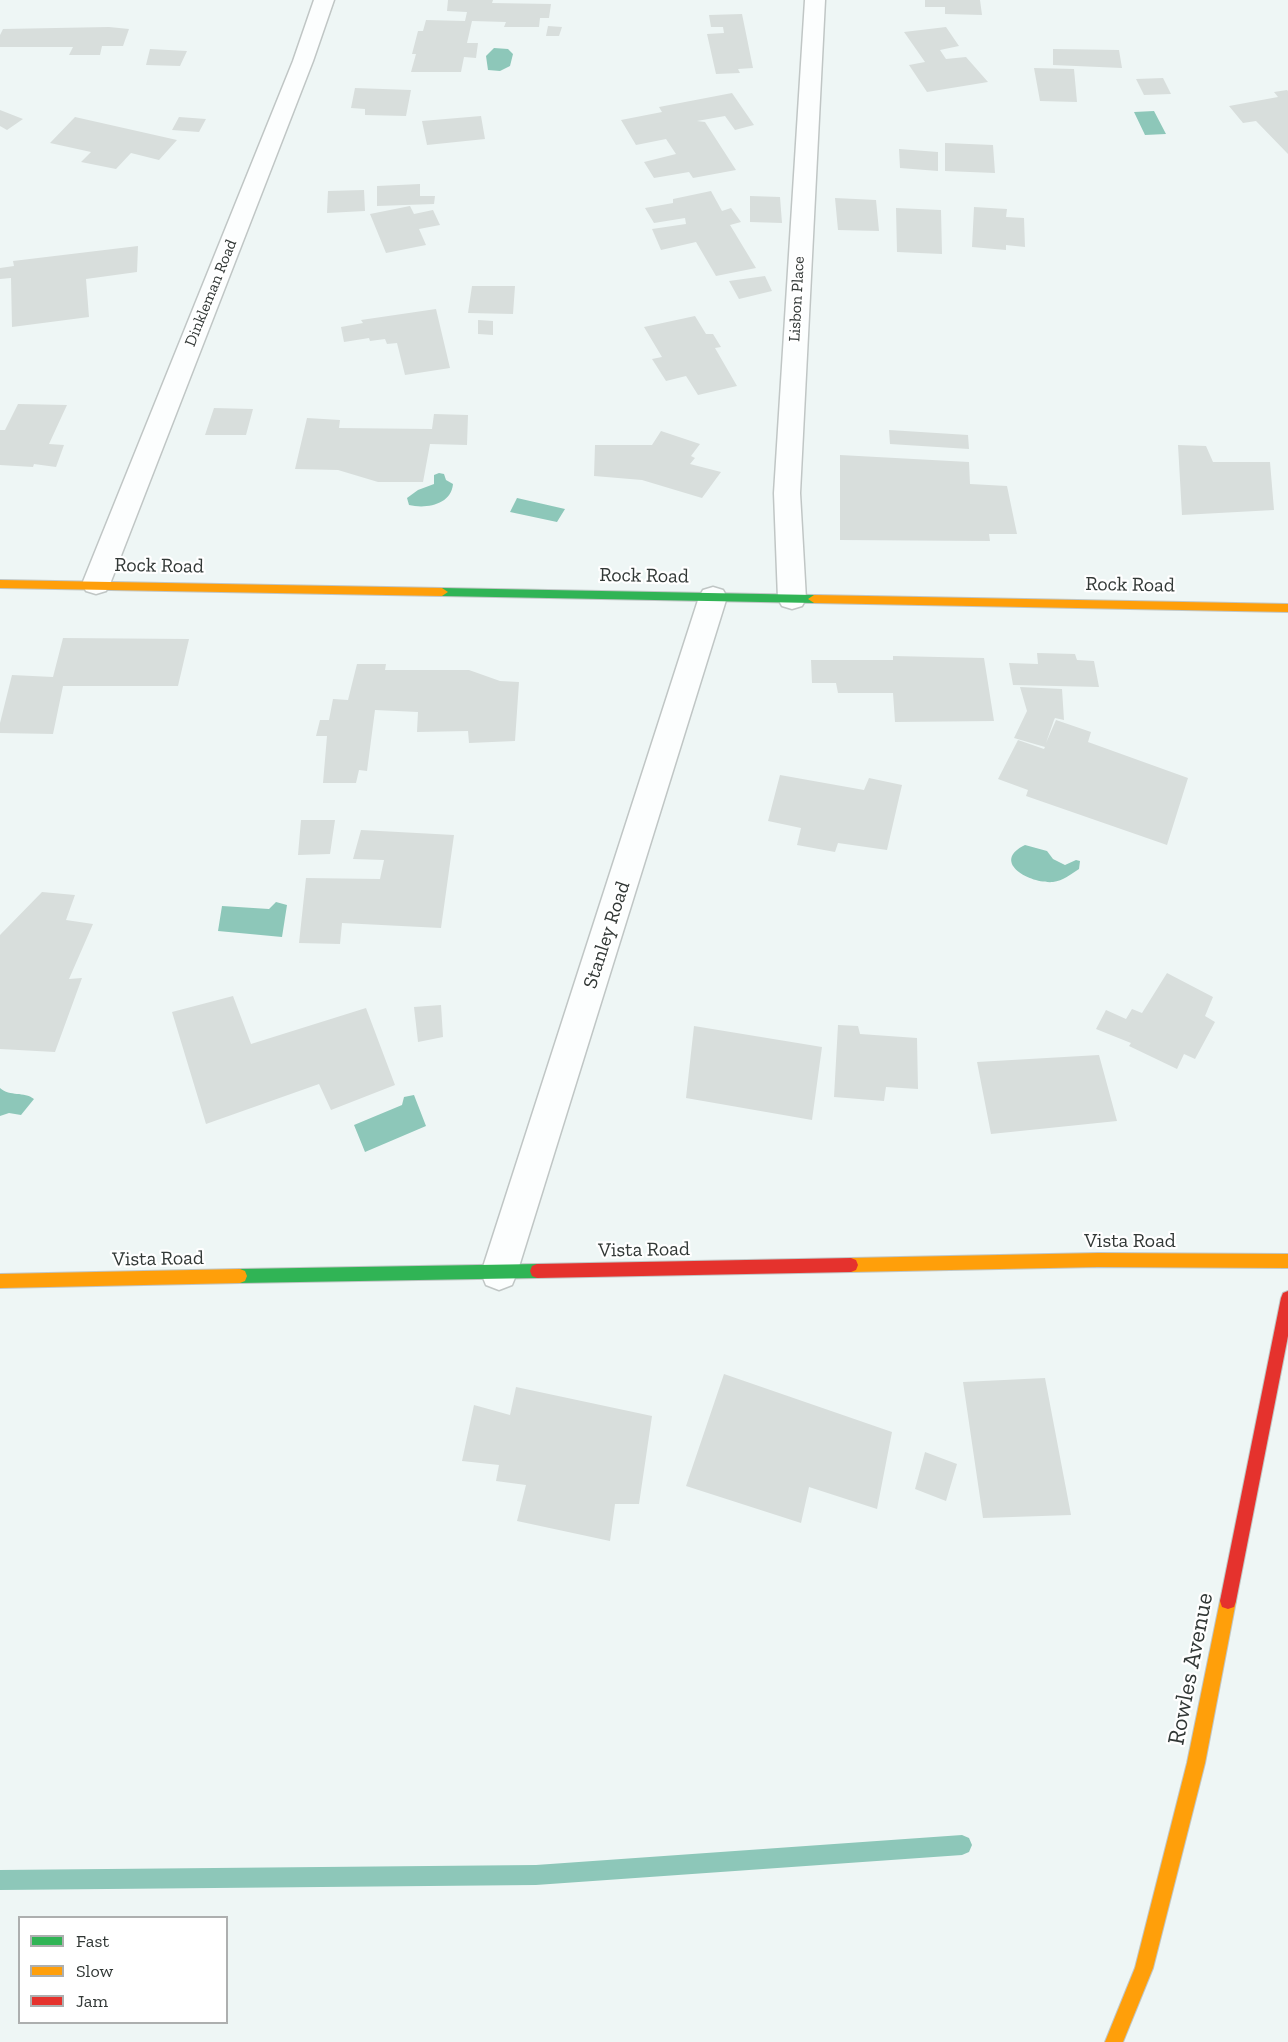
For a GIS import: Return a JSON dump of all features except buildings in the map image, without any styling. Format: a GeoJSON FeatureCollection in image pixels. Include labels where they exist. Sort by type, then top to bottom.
{"type":"FeatureCollection","features":[{"type":"Feature","properties":{"kind":"street","name":"Dinkleman Road"},"geometry":{"type":"LineString","coordinates":[[96,584],[303,61],[324,0]]}},
{"type":"Feature","properties":{"kind":"street","name":"Lisbon Place"},"geometry":{"type":"LineString","coordinates":[[792,599],[787,493],[815,0]]}},
{"type":"Feature","properties":{"kind":"street","name":"Rock Road"},"geometry":{"type":"LineString","coordinates":[[0,584],[96,584],[1288,609]]}},
{"type":"Feature","properties":{"kind":"street","name":"Stanley Road"},"geometry":{"type":"LineString","coordinates":[[499,1273],[713,597]]}},
{"type":"Feature","properties":{"kind":"street","name":"Vista Road"},"geometry":{"type":"LineString","coordinates":[[0,1281],[1098,1260],[1288,1261]]}},
{"type":"Feature","properties":{"kind":"street","name":"Rowles Avenue"},"geometry":{"type":"LineString","coordinates":[[1114,2042],[1144,1968],[1196,1763],[1288,1298]]}},
{"type":"Feature","properties":{"kind":"shaded area"},"geometry":{"type":"Polygon","coordinates":[[[494,48],[508,49],[513,54],[510,66],[500,71],[488,70],[486,56],[494,48]]]}},
{"type":"Feature","properties":{"kind":"shaded area"},"geometry":{"type":"Polygon","coordinates":[[[1154,111],[1166,134],[1145,135],[1134,112],[1154,111]]]}},
{"type":"Feature","properties":{"kind":"shaded area"},"geometry":{"type":"Polygon","coordinates":[[[444,474],[446,480],[453,484],[448,497],[430,506],[409,505],[407,498],[418,490],[434,484],[434,475],[444,474]]]}},
{"type":"Feature","properties":{"kind":"shaded area"},"geometry":{"type":"Polygon","coordinates":[[[517,498],[565,509],[557,522],[510,512],[517,498]]]}},
{"type":"Feature","properties":{"kind":"shaded area"},"geometry":{"type":"Polygon","coordinates":[[[1025,845],[1047,851],[1053,859],[1065,865],[1076,860],[1080,861],[1079,869],[1064,879],[1053,882],[1044,882],[1025,876],[1012,865],[1011,858],[1025,845]]]}},
{"type":"Feature","properties":{"kind":"shaded area"},"geometry":{"type":"Polygon","coordinates":[[[276,902],[287,905],[282,937],[218,931],[222,906],[269,909],[276,902]]]}},
{"type":"Feature","properties":{"kind":"shaded area"},"geometry":{"type":"Polygon","coordinates":[[[0,1088],[34,1099],[21,1115],[9,1113],[0,1116],[0,1088]]]}},
{"type":"Feature","properties":{"kind":"shaded area"},"geometry":{"type":"Polygon","coordinates":[[[414,1095],[426,1126],[365,1152],[354,1125],[402,1105],[404,1097],[414,1095]]]}},
{"type":"Feature","properties":{"kind":"waterway"},"geometry":{"type":"LineString","coordinates":[[0,1880],[536,1875],[962,1845]]}},
{"type":"Feature","properties":{"kind":"traffic: fast"},"geometry":{"type":"LineString","coordinates":[[442,592],[814,599]]}},
{"type":"Feature","properties":{"kind":"traffic: fast"},"geometry":{"type":"LineString","coordinates":[[240,1276],[537,1271]]}},
{"type":"Feature","properties":{"kind":"traffic: slow"},"geometry":{"type":"LineString","coordinates":[[0,584],[442,592]]}},
{"type":"Feature","properties":{"kind":"traffic: slow"},"geometry":{"type":"LineString","coordinates":[[814,599],[1288,608]]}},
{"type":"Feature","properties":{"kind":"traffic: slow"},"geometry":{"type":"LineString","coordinates":[[851,1265],[1098,1260],[1288,1261]]}},
{"type":"Feature","properties":{"kind":"traffic: slow"},"geometry":{"type":"LineString","coordinates":[[0,1281],[240,1276]]}},
{"type":"Feature","properties":{"kind":"traffic: slow"},"geometry":{"type":"LineString","coordinates":[[1114,2042],[1144,1968],[1196,1763],[1228,1601]]}},
{"type":"Feature","properties":{"kind":"traffic: jam"},"geometry":{"type":"LineString","coordinates":[[537,1271],[851,1265]]}},
{"type":"Feature","properties":{"kind":"traffic: jam"},"geometry":{"type":"LineString","coordinates":[[1228,1601],[1288,1298]]}}]}
